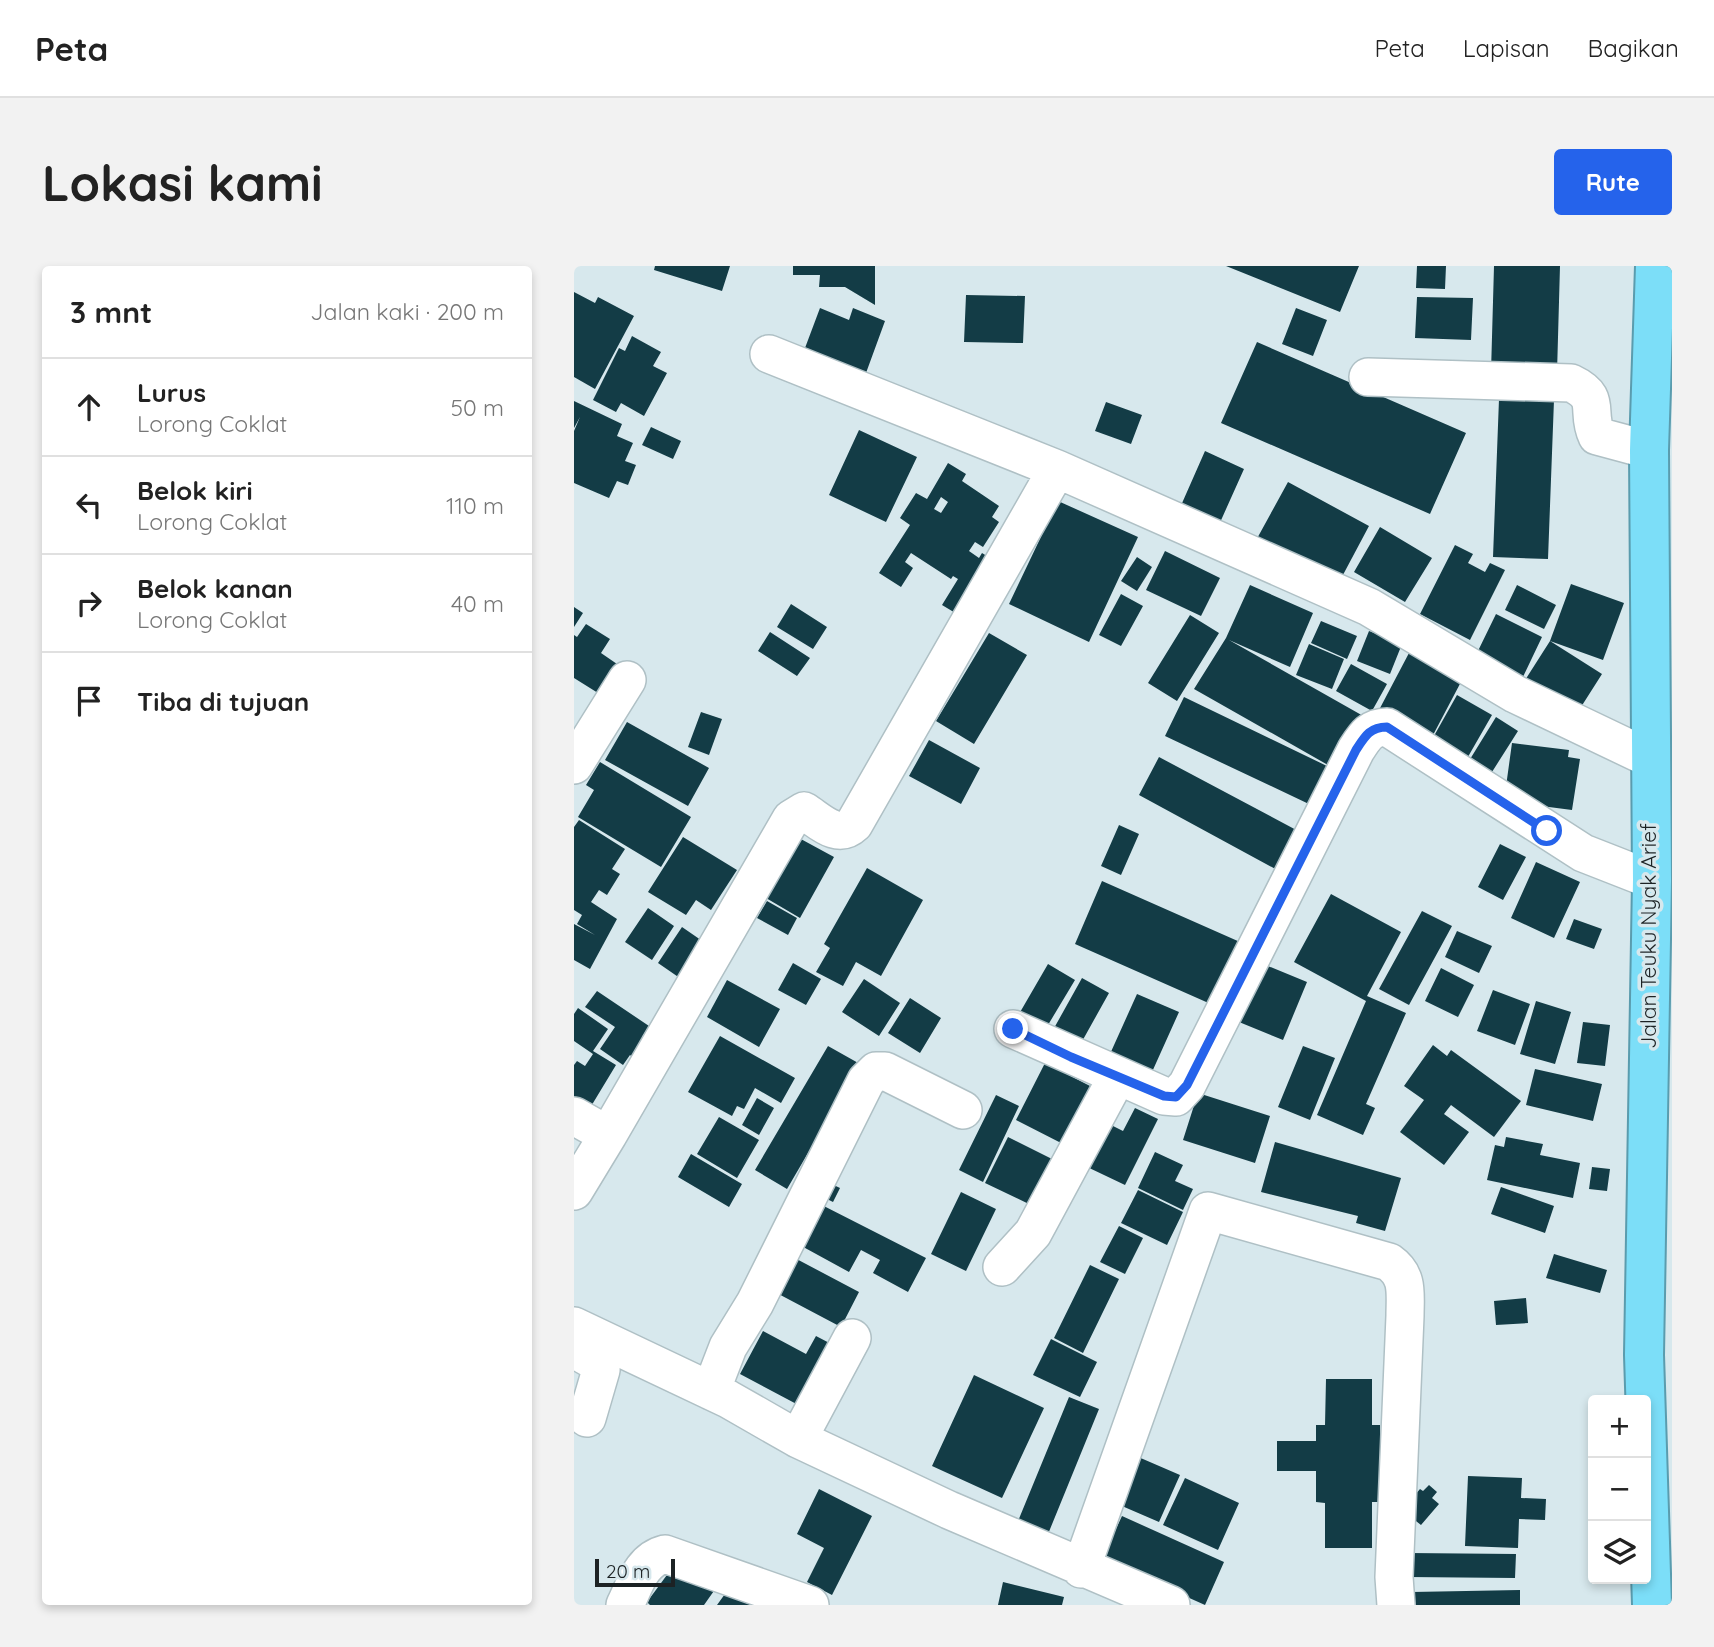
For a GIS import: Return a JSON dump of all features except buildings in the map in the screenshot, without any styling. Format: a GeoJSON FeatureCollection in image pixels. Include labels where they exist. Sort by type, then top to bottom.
{"type":"FeatureCollection","features":[{"type":"Feature","properties":{"kind":"highway","name":"Jalan Teuku Nyak Arief"},"geometry":{"type":"LineString","coordinates":[[1652,1605],[1644,1355],[1652,880],[1649,758],[1660,451],[1655,266]]}},
{"type":"Feature","properties":{"kind":"street"},"geometry":{"type":"LineString","coordinates":[[769,354],[1057,469],[1369,607],[1515,694],[1649,758]]}},
{"type":"Feature","properties":{"kind":"street"},"geometry":{"type":"LineString","coordinates":[[1368,377],[1492,383],[1571,383],[1583,389],[1592,400],[1592,427],[1597,436],[1660,451]]}},
{"type":"Feature","properties":{"kind":"street"},"geometry":{"type":"LineString","coordinates":[[574,1192],[791,819],[804,811],[838,832],[847,831],[854,824],[1057,469]]}},
{"type":"Feature","properties":{"kind":"street"},"geometry":{"type":"LineString","coordinates":[[574,765],[627,680]]}},
{"type":"Feature","properties":{"kind":"street"},"geometry":{"type":"LineString","coordinates":[[1013,1029],[1117,1077],[1164,1096],[1176,1097],[1187,1085],[1356,750],[1367,733],[1377,727],[1387,727],[1583,853],[1652,880]]}},
{"type":"Feature","properties":{"kind":"street"},"geometry":{"type":"LineString","coordinates":[[711,1391],[728,1347],[755,1303],[866,1082],[876,1071],[885,1071],[963,1110]]}},
{"type":"Feature","properties":{"kind":"street"},"geometry":{"type":"LineString","coordinates":[[1002,1266],[1032,1233],[1117,1077]]}},
{"type":"Feature","properties":{"kind":"street"},"geometry":{"type":"LineString","coordinates":[[574,1115],[608,1135]]}},
{"type":"Feature","properties":{"kind":"street"},"geometry":{"type":"LineString","coordinates":[[1088,1583],[1208,1211],[1377,1259],[1401,1270],[1405,1281],[1405,1316],[1394,1577],[1396,1605]]}},
{"type":"Feature","properties":{"kind":"street"},"geometry":{"type":"LineString","coordinates":[[574,1326],[711,1391],[798,1439],[1088,1583],[1171,1605]]}},
{"type":"Feature","properties":{"kind":"street"},"geometry":{"type":"LineString","coordinates":[[798,1439],[852,1338]]}},
{"type":"Feature","properties":{"kind":"street"},"geometry":{"type":"LineString","coordinates":[[574,1349],[593,1360],[601,1370],[587,1418]]}},
{"type":"Feature","properties":{"kind":"street"},"geometry":{"type":"LineString","coordinates":[[625,1605],[642,1569],[653,1557],[665,1554],[790,1602]]}},
{"type":"Feature","properties":{"kind":"route"},"geometry":{"type":"LineString","coordinates":[[1013,1029],[1164,1096],[1176,1097],[1187,1085],[1356,750],[1367,733],[1377,727],[1387,727],[1547,831]]}}]}
